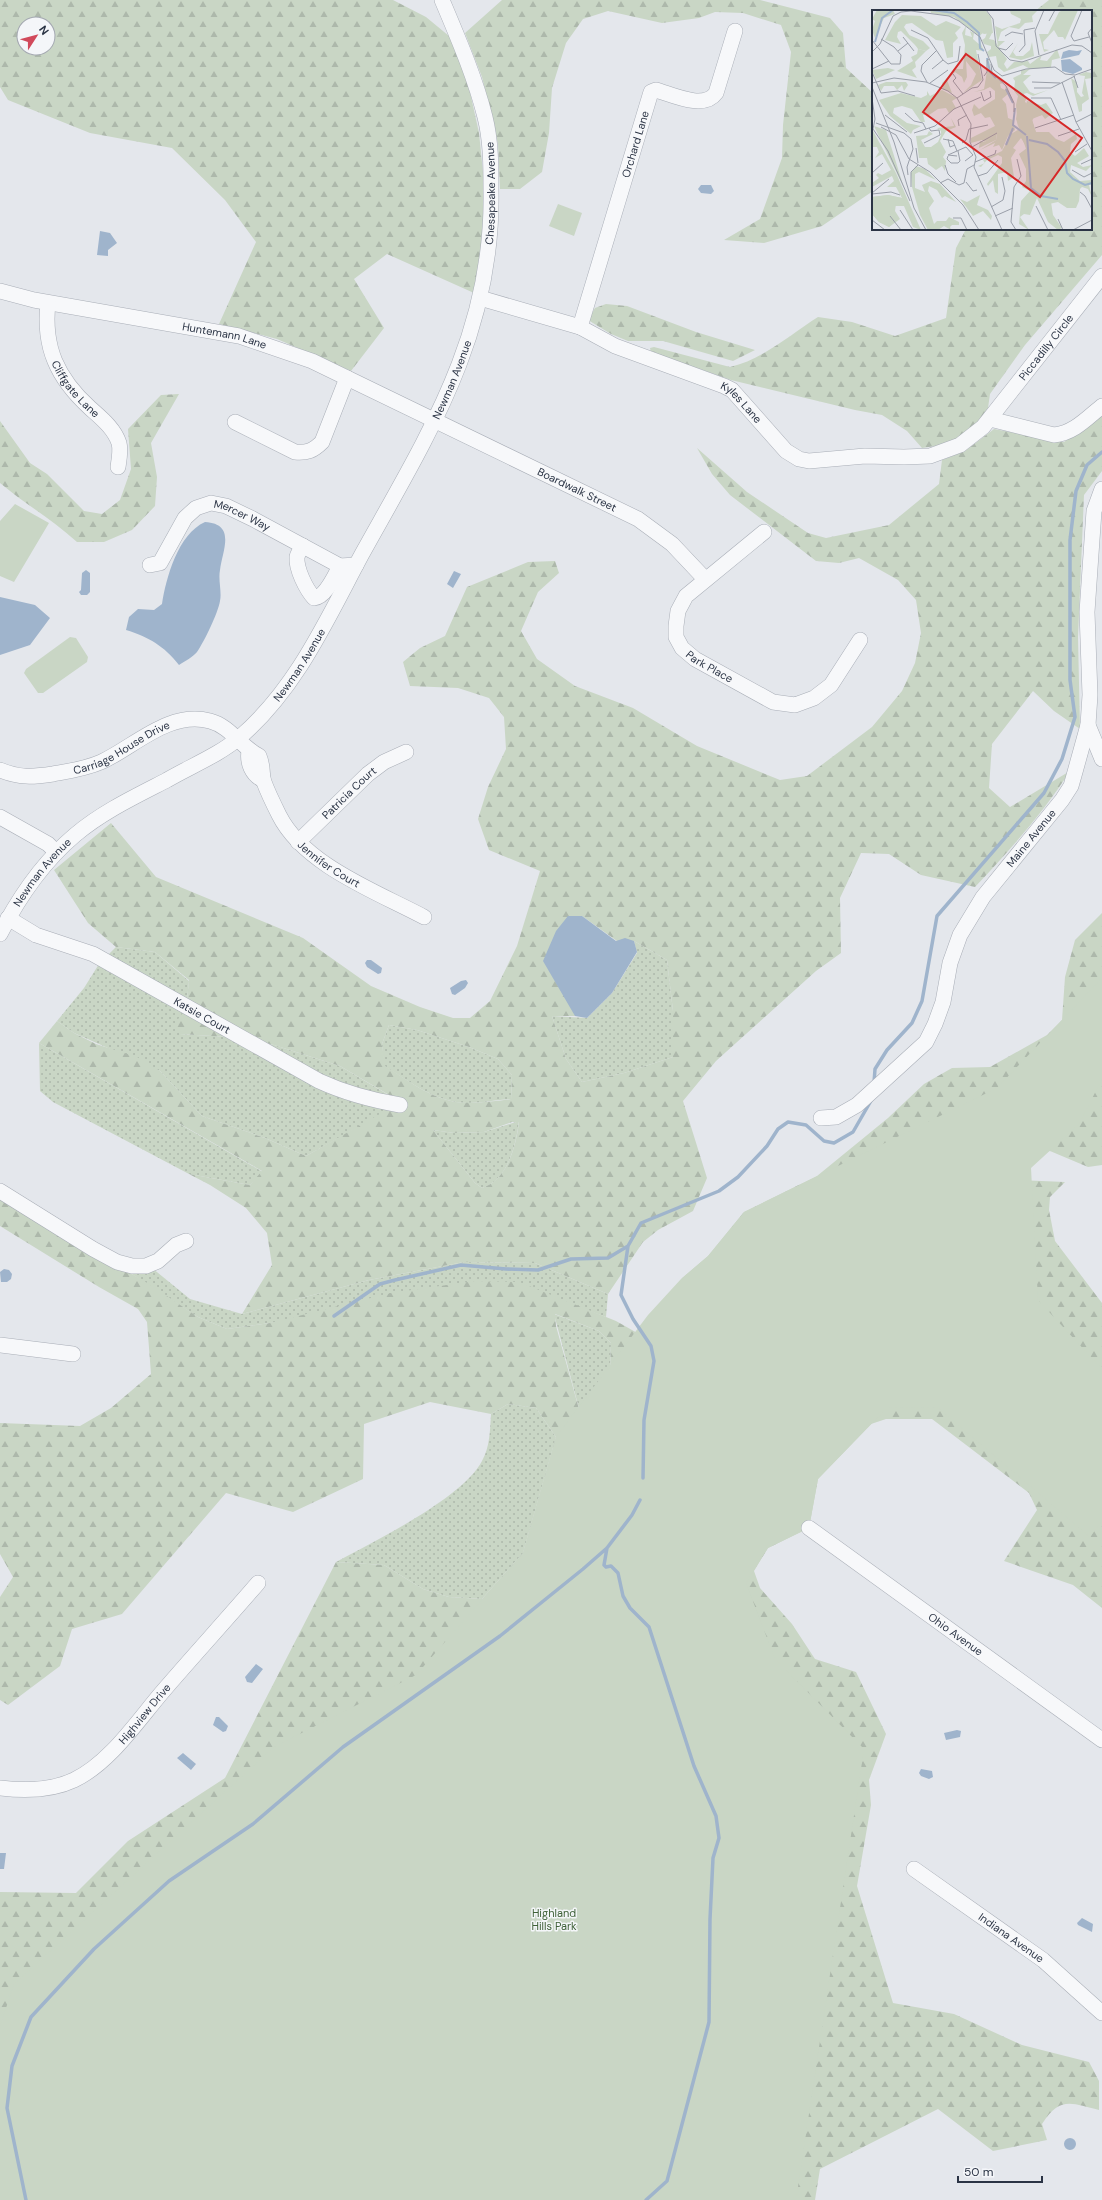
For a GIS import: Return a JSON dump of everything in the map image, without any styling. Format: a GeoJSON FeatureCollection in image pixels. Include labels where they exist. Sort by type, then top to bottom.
{"type":"FeatureCollection","features":[{"type":"Feature","properties":{"kind":"street","name":"Chesapeake Avenue"},"geometry":{"type":"LineString","coordinates":[[442,0],[465,55],[486,118],[492,213],[489,245],[480,298]]}},
{"type":"Feature","properties":{"kind":"street","name":"Orchard Lane"},"geometry":{"type":"LineString","coordinates":[[580,326],[651,92],[656,90],[701,101],[712,99],[716,93],[735,31]]}},
{"type":"Feature","properties":{"kind":"street","name":"Piccadilly Circle"},"geometry":{"type":"LineString","coordinates":[[990,419],[1102,276]]}},
{"type":"Feature","properties":{"kind":"street","name":"Huntemann Lane"},"geometry":{"type":"LineString","coordinates":[[0,291],[48,303],[239,336],[312,361],[435,422]]}},
{"type":"Feature","properties":{"kind":"street","name":"Kyles Lane"},"geometry":{"type":"LineString","coordinates":[[480,298],[580,326],[615,346],[728,388],[786,451],[799,459],[809,461],[865,456],[930,456],[960,445],[973,436],[990,419]]}},
{"type":"Feature","properties":{"kind":"street","name":"Newman Avenue"},"geometry":{"type":"LineString","coordinates":[[0,934],[24,892],[56,852],[77,833],[104,814],[238,739],[278,699],[294,678],[435,422],[465,352],[480,298]]}},
{"type":"Feature","properties":{"kind":"street","name":"Cliffgate Lane"},"geometry":{"type":"LineString","coordinates":[[48,303],[46,323],[47,339],[57,367],[70,389],[112,430],[119,444],[118,468]]}},
{"type":"Feature","properties":{"kind":"street"},"geometry":{"type":"LineString","coordinates":[[235,422],[295,452],[305,453],[322,442],[347,378]]}},
{"type":"Feature","properties":{"kind":"street"},"geometry":{"type":"LineString","coordinates":[[990,419],[1054,435],[1064,434],[1073,430],[1102,406]]}},
{"type":"Feature","properties":{"kind":"street","name":"Boardwalk Street"},"geometry":{"type":"LineString","coordinates":[[435,422],[638,519],[672,544],[705,579]]}},
{"type":"Feature","properties":{"kind":"street","name":"Maine Avenue"},"geometry":{"type":"LineString","coordinates":[[821,1118],[836,1117],[848,1111],[926,1042],[935,1024],[943,1002],[950,963],[960,935],[983,897],[1062,800],[1071,786],[1088,725],[1090,695],[1087,612],[1094,511],[1102,489]]}},
{"type":"Feature","properties":{"kind":"street","name":"Mercer Way"},"geometry":{"type":"LineString","coordinates":[[150,566],[160,563],[185,518],[192,511],[210,503],[226,506],[340,566]]}},
{"type":"Feature","properties":{"kind":"street","name":"Park Place"},"geometry":{"type":"LineString","coordinates":[[764,532],[686,596],[680,606],[676,626],[676,637],[688,655],[773,702],[795,705],[814,698],[835,680],[860,640]]}},
{"type":"Feature","properties":{"kind":"street"},"geometry":{"type":"LineString","coordinates":[[303,546],[299,552],[298,563],[306,586],[314,598],[318,598],[324,592],[340,566],[356,565]]}},
{"type":"Feature","properties":{"kind":"street","name":"Carriage House Drive"},"geometry":{"type":"LineString","coordinates":[[0,770],[14,776],[32,778],[84,769],[102,762],[155,730],[189,720],[209,721],[238,739]]}},
{"type":"Feature","properties":{"kind":"street"},"geometry":{"type":"LineString","coordinates":[[1088,725],[1102,759]]}},
{"type":"Feature","properties":{"kind":"street","name":"Jennifer Court"},"geometry":{"type":"LineString","coordinates":[[238,739],[249,751],[248,764],[258,778],[263,780],[279,816],[298,842],[313,856],[344,875],[424,917]]}},
{"type":"Feature","properties":{"kind":"street","name":"Patricia Court"},"geometry":{"type":"LineString","coordinates":[[298,842],[368,774],[384,762],[406,752]]}},
{"type":"Feature","properties":{"kind":"street"},"geometry":{"type":"LineString","coordinates":[[0,817],[48,844],[56,852]]}},
{"type":"Feature","properties":{"kind":"street","name":"Katsie Court"},"geometry":{"type":"LineString","coordinates":[[8,918],[36,935],[93,954],[325,1084],[343,1092],[368,1100],[400,1105]]}},
{"type":"Feature","properties":{"kind":"street"},"geometry":{"type":"LineString","coordinates":[[0,1191],[93,1249],[117,1262],[132,1266],[146,1266],[158,1260],[176,1245],[186,1241]]}},
{"type":"Feature","properties":{"kind":"street"},"geometry":{"type":"LineString","coordinates":[[0,1345],[73,1354]]}},
{"type":"Feature","properties":{"kind":"street","name":"Ohio Avenue"},"geometry":{"type":"LineString","coordinates":[[809,1528],[1102,1740]]}},
{"type":"Feature","properties":{"kind":"street","name":"Highview Drive"},"geometry":{"type":"LineString","coordinates":[[0,1788],[26,1790],[55,1787],[74,1780],[91,1770],[120,1741],[258,1583]]}},
{"type":"Feature","properties":{"kind":"street","name":"Indiana Avenue"},"geometry":{"type":"LineString","coordinates":[[914,1869],[1043,1960],[1102,2013]]}},
{"type":"Feature","properties":{"kind":"green space"},"geometry":{"type":"Polygon","coordinates":[[[0,0],[393,0],[426,17],[449,36],[468,83],[479,133],[484,182],[483,241],[474,293],[387,254],[354,279],[384,328],[351,371],[277,339],[219,324],[256,242],[225,200],[172,148],[90,133],[8,100],[0,87],[0,0]]]}},
{"type":"Feature","properties":{"kind":"green space"},"geometry":{"type":"Polygon","coordinates":[[[502,0],[760,0],[830,18],[843,33],[846,68],[872,92],[872,192],[822,226],[764,243],[724,240],[760,219],[782,158],[783,125],[791,52],[781,25],[743,13],[715,12],[699,18],[662,23],[608,11],[583,19],[566,43],[552,88],[549,133],[542,172],[520,189],[500,189],[498,144],[482,77],[465,33],[502,0]]]}},
{"type":"Feature","properties":{"kind":"green space"},"geometry":{"type":"Polygon","coordinates":[[[1049,0],[1102,0],[1102,255],[1025,345],[990,394],[988,408],[977,423],[957,440],[942,445],[922,448],[907,431],[882,415],[855,410],[731,380],[651,352],[650,348],[654,347],[730,367],[742,364],[765,353],[818,317],[852,322],[895,336],[946,318],[956,248],[965,230],[1092,230],[1092,10],[1036,10],[1049,0]]]}},
{"type":"Feature","properties":{"kind":"green space"},"geometry":{"type":"Polygon","coordinates":[[[558,204],[582,213],[574,236],[549,226],[558,204]]]}},
{"type":"Feature","properties":{"kind":"green space"},"geometry":{"type":"Polygon","coordinates":[[[606,304],[627,306],[696,332],[755,350],[733,361],[663,341],[628,341],[611,334],[588,320],[595,308],[606,304]]]}},
{"type":"Feature","properties":{"kind":"green space"},"geometry":{"type":"Polygon","coordinates":[[[179,394],[151,443],[157,477],[155,506],[132,530],[104,542],[77,542],[0,483],[0,421],[30,463],[47,474],[84,511],[102,514],[120,500],[131,469],[128,429],[161,395],[179,394]]]}},
{"type":"Feature","properties":{"kind":"green space"},"geometry":{"type":"Polygon","coordinates":[[[1102,413],[1102,471],[1084,495],[1078,637],[1080,729],[1054,711],[1033,691],[992,744],[989,788],[1010,807],[1070,771],[1049,802],[975,887],[921,875],[889,854],[861,853],[840,898],[841,953],[816,971],[716,1061],[683,1101],[707,1178],[693,1211],[658,1230],[643,1242],[608,1294],[535,1263],[464,1262],[369,1280],[242,1314],[272,1265],[267,1233],[246,1208],[210,1185],[189,1174],[250,1185],[262,1171],[39,1043],[57,1021],[74,1033],[96,1044],[137,1057],[160,1071],[202,1116],[265,1138],[306,1156],[401,1102],[340,1066],[274,1045],[244,1038],[180,1034],[175,1023],[186,1009],[189,980],[155,952],[116,947],[88,923],[54,870],[111,823],[156,877],[303,938],[371,986],[420,1007],[453,1018],[470,1018],[490,1001],[517,946],[540,871],[489,850],[478,819],[488,787],[506,749],[504,717],[489,698],[458,688],[410,686],[403,662],[420,648],[445,636],[467,587],[528,562],[555,561],[559,573],[538,592],[521,631],[537,659],[575,686],[633,708],[697,746],[780,780],[807,776],[872,727],[902,691],[915,663],[921,633],[916,600],[898,580],[859,558],[839,563],[816,561],[730,495],[712,474],[697,448],[747,492],[808,533],[826,538],[889,525],[939,484],[942,460],[965,451],[994,429],[1064,442],[1102,413]],[[582,916],[575,1016],[552,1016],[566,1059],[582,1082],[624,1073],[673,1057],[673,1011],[667,960],[634,941],[617,941],[582,916]],[[389,1025],[382,1044],[385,1066],[437,1097],[462,1103],[511,1099],[512,1075],[498,1059],[469,1047],[417,1030],[389,1025]],[[512,1122],[484,1132],[454,1133],[433,1130],[475,1183],[482,1188],[491,1184],[504,1170],[513,1151],[519,1122],[512,1122]]]}},
{"type":"Feature","properties":{"kind":"green space"},"geometry":{"type":"Polygon","coordinates":[[[15,504],[49,523],[14,582],[0,576],[0,521],[15,504]]]}},
{"type":"Feature","properties":{"kind":"green space"},"geometry":{"type":"Polygon","coordinates":[[[70,637],[76,638],[88,657],[87,662],[43,693],[38,693],[24,673],[26,669],[70,637]]]}},
{"type":"Feature","properties":{"kind":"green space"},"geometry":{"type":"Polygon","coordinates":[[[1102,913],[1102,1165],[1088,1167],[1050,1151],[1011,1157],[681,1279],[708,1256],[744,1212],[817,1176],[888,1118],[924,1084],[952,1068],[990,1067],[1047,1035],[1062,1020],[1065,977],[1075,940],[1102,913]]]}},
{"type":"Feature","properties":{"kind":"green space"},"geometry":{"type":"Polygon","coordinates":[[[634,941],[667,960],[673,1011],[673,1057],[624,1073],[582,1082],[566,1059],[552,1016],[587,1018],[612,993],[637,953],[634,941]]]}},
{"type":"Feature","properties":{"kind":"green space"},"geometry":{"type":"Polygon","coordinates":[[[116,947],[155,952],[189,981],[186,1009],[180,1034],[244,1038],[274,1045],[340,1066],[402,1103],[306,1156],[265,1138],[202,1116],[160,1071],[74,1033],[57,1021],[84,988],[99,964],[116,947]]]}},
{"type":"Feature","properties":{"kind":"green space","name":"Highland Hills Park"},"geometry":{"type":"Polygon","coordinates":[[[1102,978],[1102,1079],[1079,1124],[1031,1168],[1038,1300],[1102,1369],[1102,1521],[1090,1537],[937,1407],[887,1408],[818,1479],[809,1528],[768,1548],[746,1583],[775,1659],[864,1749],[796,2200],[0,2200],[0,2026],[14,1984],[274,1747],[416,1675],[523,1553],[556,1437],[648,1315],[681,1279],[708,1256],[744,1212],[997,1088],[1102,978]]]}},
{"type":"Feature","properties":{"kind":"green space"},"geometry":{"type":"Polygon","coordinates":[[[389,1025],[417,1030],[469,1047],[498,1059],[512,1075],[511,1099],[476,1103],[456,1102],[437,1097],[410,1082],[384,1066],[382,1044],[389,1025]]]}},
{"type":"Feature","properties":{"kind":"green space"},"geometry":{"type":"Polygon","coordinates":[[[39,1043],[263,1172],[250,1185],[189,1174],[53,1102],[40,1091],[39,1043]]]}},
{"type":"Feature","properties":{"kind":"green space"},"geometry":{"type":"Polygon","coordinates":[[[519,1121],[513,1151],[504,1170],[491,1184],[482,1188],[475,1183],[433,1130],[454,1133],[484,1132],[519,1121]]]}},
{"type":"Feature","properties":{"kind":"green space","name":"Highland Hills Park"},"geometry":{"type":"Polygon","coordinates":[[[1018,1180],[1065,1182],[1050,1197],[1049,1210],[1055,1241],[1102,1303],[1102,1608],[1073,1585],[1004,1561],[1037,1510],[1029,1493],[932,1419],[886,1419],[871,1424],[818,1479],[809,1528],[768,1548],[754,1571],[760,1588],[792,1624],[815,1659],[856,1672],[886,1734],[869,1780],[871,1805],[857,1886],[893,2003],[954,2014],[1022,2045],[1089,2062],[1099,2081],[1099,2110],[1081,2105],[1061,2105],[1048,2115],[1042,2124],[1047,2140],[993,2151],[938,2109],[820,2169],[815,2200],[0,2200],[0,1892],[76,1893],[128,1841],[225,1778],[336,1562],[384,1565],[423,1589],[449,1597],[482,1599],[523,1553],[556,1437],[536,1408],[508,1404],[491,1414],[430,1402],[364,1424],[363,1479],[293,1512],[226,1493],[122,1614],[72,1629],[60,1666],[8,1705],[0,1700],[0,1597],[13,1577],[0,1554],[0,1423],[80,1426],[111,1408],[151,1374],[147,1322],[138,1309],[99,1287],[0,1226],[0,1198],[149,1284],[198,1317],[227,1329],[270,1323],[391,1293],[475,1281],[519,1282],[616,1321],[678,1356],[1018,1180]],[[555,1314],[556,1326],[582,1420],[610,1371],[611,1343],[599,1331],[555,1314]]]}},
{"type":"Feature","properties":{"kind":"green space"},"geometry":{"type":"Polygon","coordinates":[[[464,1262],[535,1263],[608,1294],[606,1317],[565,1302],[270,1323],[227,1329],[198,1317],[124,1269],[152,1268],[190,1299],[242,1314],[369,1280],[464,1262]]]}},
{"type":"Feature","properties":{"kind":"green space"},"geometry":{"type":"Polygon","coordinates":[[[554,1314],[599,1331],[611,1343],[610,1371],[582,1420],[554,1314]]]}},
{"type":"Feature","properties":{"kind":"green space"},"geometry":{"type":"Polygon","coordinates":[[[508,1404],[536,1408],[556,1437],[523,1553],[482,1599],[449,1597],[423,1589],[384,1565],[336,1562],[416,1518],[456,1490],[472,1475],[485,1456],[489,1438],[491,1414],[508,1404]]]}},
{"type":"Feature","properties":{"kind":"water"},"geometry":{"type":"Polygon","coordinates":[[[701,185],[711,185],[714,191],[711,194],[701,193],[698,189],[701,185]]]}},
{"type":"Feature","properties":{"kind":"water"},"geometry":{"type":"Polygon","coordinates":[[[100,231],[110,233],[117,243],[108,250],[108,256],[97,255],[100,231]]]}},
{"type":"Feature","properties":{"kind":"water"},"geometry":{"type":"Polygon","coordinates":[[[205,522],[215,524],[221,528],[224,533],[225,547],[221,563],[220,601],[217,613],[197,652],[179,665],[168,652],[156,643],[126,630],[129,617],[138,609],[154,610],[162,604],[170,570],[181,546],[187,536],[205,522]]]}},
{"type":"Feature","properties":{"kind":"water"},"geometry":{"type":"Polygon","coordinates":[[[86,570],[90,573],[90,592],[87,595],[81,595],[79,592],[81,590],[82,573],[86,570]]]}},
{"type":"Feature","properties":{"kind":"water"},"geometry":{"type":"Polygon","coordinates":[[[454,571],[461,574],[453,588],[447,584],[454,571]]]}},
{"type":"Feature","properties":{"kind":"water"},"geometry":{"type":"Polygon","coordinates":[[[0,597],[35,605],[50,618],[30,645],[0,655],[0,597]]]}},
{"type":"Feature","properties":{"kind":"water"},"geometry":{"type":"Polygon","coordinates":[[[568,916],[582,916],[616,941],[625,938],[634,941],[637,952],[612,993],[587,1018],[575,1016],[543,961],[556,931],[568,916]]]}},
{"type":"Feature","properties":{"kind":"water"},"geometry":{"type":"Polygon","coordinates":[[[367,960],[371,960],[382,968],[381,973],[378,974],[367,967],[365,963],[367,960]]]}},
{"type":"Feature","properties":{"kind":"water"},"geometry":{"type":"Polygon","coordinates":[[[466,980],[468,983],[465,988],[455,995],[452,994],[450,988],[461,981],[466,980]]]}},
{"type":"Feature","properties":{"kind":"water"},"geometry":{"type":"Polygon","coordinates":[[[4,1269],[9,1270],[12,1274],[11,1279],[7,1282],[1,1282],[0,1272],[4,1269]]]}},
{"type":"Feature","properties":{"kind":"water"},"geometry":{"type":"Polygon","coordinates":[[[256,1664],[263,1669],[252,1683],[247,1682],[245,1677],[256,1664]]]}},
{"type":"Feature","properties":{"kind":"water"},"geometry":{"type":"Polygon","coordinates":[[[216,1717],[219,1717],[228,1726],[226,1731],[223,1732],[213,1725],[216,1717]]]}},
{"type":"Feature","properties":{"kind":"water"},"geometry":{"type":"Polygon","coordinates":[[[957,1730],[961,1731],[960,1737],[946,1740],[944,1733],[957,1730]]]}},
{"type":"Feature","properties":{"kind":"water"},"geometry":{"type":"Polygon","coordinates":[[[183,1753],[196,1764],[191,1770],[177,1758],[183,1753]]]}},
{"type":"Feature","properties":{"kind":"water"},"geometry":{"type":"Polygon","coordinates":[[[921,1769],[932,1771],[933,1777],[929,1779],[921,1776],[919,1773],[921,1769]]]}},
{"type":"Feature","properties":{"kind":"water"},"geometry":{"type":"Polygon","coordinates":[[[0,1853],[6,1853],[4,1869],[0,1869],[0,1853]]]}},
{"type":"Feature","properties":{"kind":"water"},"geometry":{"type":"Polygon","coordinates":[[[1082,1918],[1093,1924],[1092,1932],[1078,1925],[1077,1923],[1082,1918]]]}},
{"type":"Feature","properties":{"kind":"water"},"geometry":{"type":"Polygon","coordinates":[[[1068,2138],[1072,2138],[1076,2144],[1072,2150],[1068,2150],[1064,2146],[1064,2142],[1068,2138]]]}},
{"type":"Feature","properties":{"kind":"waterway"},"geometry":{"type":"LineString","coordinates":[[874,1083],[875,1069],[887,1050],[912,1023],[922,1001],[937,916],[1044,793],[1062,759],[1075,717],[1070,680],[1070,540],[1076,491],[1087,465],[1102,452]]}},
{"type":"Feature","properties":{"kind":"waterway"},"geometry":{"type":"LineString","coordinates":[[643,1478],[644,1420],[654,1361],[651,1346],[633,1319],[621,1295],[628,1246],[641,1223],[719,1191],[738,1177],[767,1146],[778,1129],[788,1122],[806,1125],[824,1141],[834,1143],[853,1132],[872,1099]]}},
{"type":"Feature","properties":{"kind":"waterway"},"geometry":{"type":"LineString","coordinates":[[334,1316],[380,1284],[395,1280],[461,1265],[538,1270],[571,1259],[608,1258],[628,1246]]}},
{"type":"Feature","properties":{"kind":"waterway"},"geometry":{"type":"LineString","coordinates":[[26,2200],[7,2108],[12,2066],[31,2017],[94,1949],[169,1881],[253,1824],[343,1747],[500,1636],[583,1569],[607,1548],[632,1515],[640,1500]]}},
{"type":"Feature","properties":{"kind":"waterway"},"geometry":{"type":"LineString","coordinates":[[607,1548],[604,1565],[606,1567],[611,1566],[618,1573],[623,1596],[630,1608],[649,1627],[694,1766],[716,1816],[719,1838],[713,1858],[710,1919],[709,2022],[667,2181],[646,2200]]}}]}
